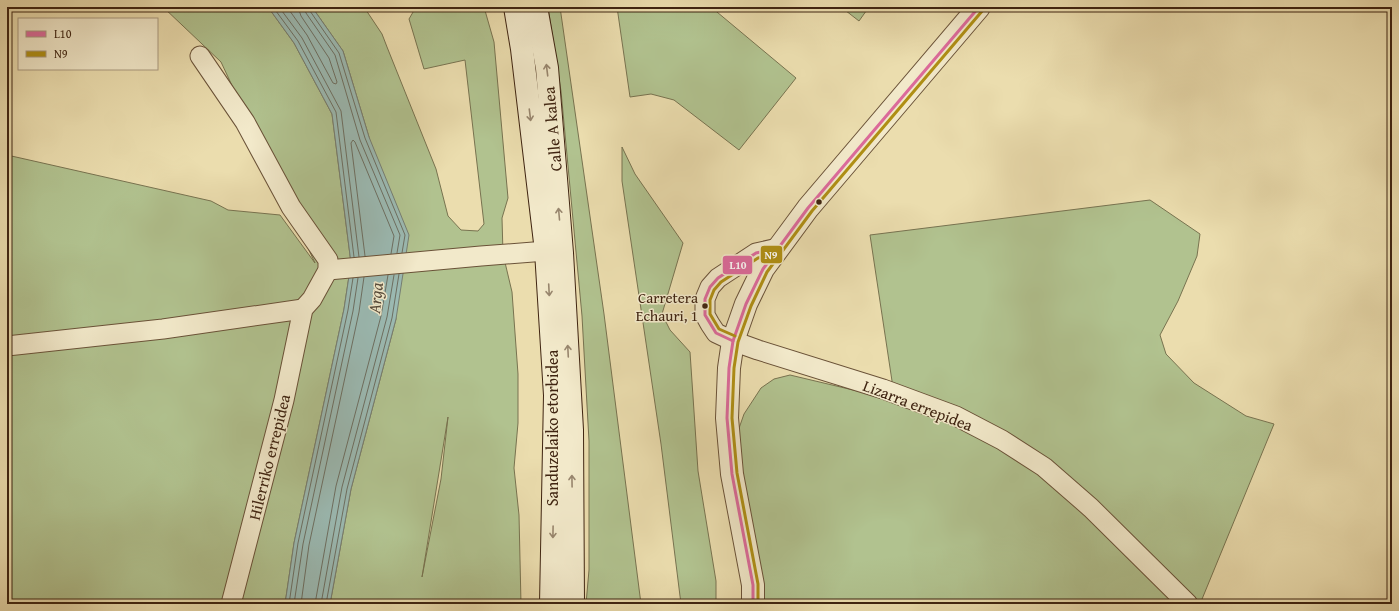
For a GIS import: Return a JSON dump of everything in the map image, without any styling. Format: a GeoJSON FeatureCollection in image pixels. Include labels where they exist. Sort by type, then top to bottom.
{"type":"FeatureCollection","features":[{"type":"Feature","properties":{"kind":"main road","name":"Calle A kalea"},"geometry":{"type":"LineString","coordinates":[[514,7],[554,252]]}},
{"type":"Feature","properties":{"kind":"main road","name":"Calle A kalea"},"geometry":{"type":"LineString","coordinates":[[536,7],[547,68],[554,252]]}},
{"type":"Feature","properties":{"kind":"main road"},"geometry":{"type":"LineString","coordinates":[[753,604],[752,585],[732,474],[727,418],[729,368],[733,341],[746,304],[763,269],[808,208],[979,7]]}},
{"type":"Feature","properties":{"kind":"main road","name":"Sanduzelaiko etorbidea"},"geometry":{"type":"LineString","coordinates":[[551,604],[555,395],[554,252]]}},
{"type":"Feature","properties":{"kind":"main road","name":"Sanduzelaiko etorbidea"},"geometry":{"type":"LineString","coordinates":[[554,252],[572,430],[573,604]]}},
{"type":"Feature","properties":{"kind":"street"},"geometry":{"type":"LineString","coordinates":[[200,56],[246,122],[291,207],[336,269],[481,256],[554,252]]}},
{"type":"Feature","properties":{"kind":"street","name":"Lizarra errepidea"},"geometry":{"type":"LineString","coordinates":[[778,248],[756,253],[718,278],[710,287],[705,299],[705,315],[716,333],[733,341],[883,389],[956,416],[1002,440],[1044,468],[1091,508],[1188,604]]}},
{"type":"Feature","properties":{"kind":"street","name":"Hilerriko errepidea"},"geometry":{"type":"LineString","coordinates":[[231,604],[284,400],[303,309],[336,269]]}},
{"type":"Feature","properties":{"kind":"street"},"geometry":{"type":"LineString","coordinates":[[7,346],[163,329],[303,309]]}},
{"type":"Feature","properties":{"kind":"green space"},"geometry":{"type":"Polygon","coordinates":[[[163,7],[268,7],[294,43],[332,114],[351,263],[344,309],[294,543],[285,604],[7,604],[7,155],[211,201],[228,210],[280,215],[315,263],[221,62],[163,7]]]}},
{"type":"Feature","properties":{"kind":"green space"},"geometry":{"type":"Polygon","coordinates":[[[312,7],[364,7],[382,34],[436,169],[448,216],[461,230],[478,231],[484,224],[465,60],[424,69],[409,19],[416,7],[484,7],[494,42],[508,198],[502,218],[503,254],[512,292],[518,374],[518,423],[514,468],[519,515],[521,604],[330,604],[351,489],[396,319],[369,137],[343,51],[312,7]],[[448,417],[422,577],[441,479],[448,417]]]}},
{"type":"Feature","properties":{"kind":"green space"},"geometry":{"type":"Polygon","coordinates":[[[548,7],[560,7],[604,314],[641,604],[586,604],[589,570],[589,441],[582,316],[561,91],[548,7]]]}},
{"type":"Feature","properties":{"kind":"green space"},"geometry":{"type":"Polygon","coordinates":[[[617,7],[711,7],[796,78],[739,150],[674,100],[651,94],[630,97],[617,7]]]}},
{"type":"Feature","properties":{"kind":"green space"},"geometry":{"type":"Polygon","coordinates":[[[841,7],[869,7],[859,21],[841,7]]]}},
{"type":"Feature","properties":{"kind":"green space"},"geometry":{"type":"Polygon","coordinates":[[[622,147],[635,174],[683,243],[662,314],[670,330],[690,352],[698,471],[716,581],[716,604],[681,604],[661,444],[622,181],[622,147]]]}},
{"type":"Feature","properties":{"kind":"green space"},"geometry":{"type":"Polygon","coordinates":[[[1150,200],[1200,234],[1197,256],[1178,301],[1160,335],[1166,354],[1194,383],[1246,416],[1274,424],[1200,604],[751,604],[730,454],[744,414],[761,388],[774,379],[790,375],[891,399],[892,381],[870,235],[1150,200]]]}},
{"type":"Feature","properties":{"kind":"water","name":"Arga"},"geometry":{"type":"Polygon","coordinates":[[[268,7],[312,7],[343,51],[369,137],[409,235],[396,319],[351,489],[330,604],[285,604],[294,543],[344,309],[351,263],[332,114],[294,43],[268,7]]]}},
{"type":"Feature","properties":{"kind":"transit line","name":"L10"},"geometry":{"type":"LineString","coordinates":[[753,604],[753,585],[732,474],[727,418],[729,368],[733,341],[746,304],[763,269],[808,208],[979,7]]}},
{"type":"Feature","properties":{"kind":"transit line","name":"N9"},"geometry":{"type":"LineString","coordinates":[[758,604],[758,584],[737,473],[732,418],[734,368],[738,342],[751,306],[767,272],[812,211],[983,10]]}},
{"type":"Feature","properties":{"kind":"transit line","name":"L10"},"geometry":{"type":"LineString","coordinates":[[733,341],[716,333],[705,315],[705,299],[710,287],[718,278],[756,253],[778,248]]}},
{"type":"Feature","properties":{"kind":"transit line","name":"N9"},"geometry":{"type":"LineString","coordinates":[[735,336],[719,329],[710,314],[710,300],[714,290],[721,282],[758,258],[779,253]]}},
{"type":"Feature","properties":{"kind":"place","name":"Carretera Echauri, 1"},"geometry":{"type":"Point","coordinates":[705,306]}}]}
